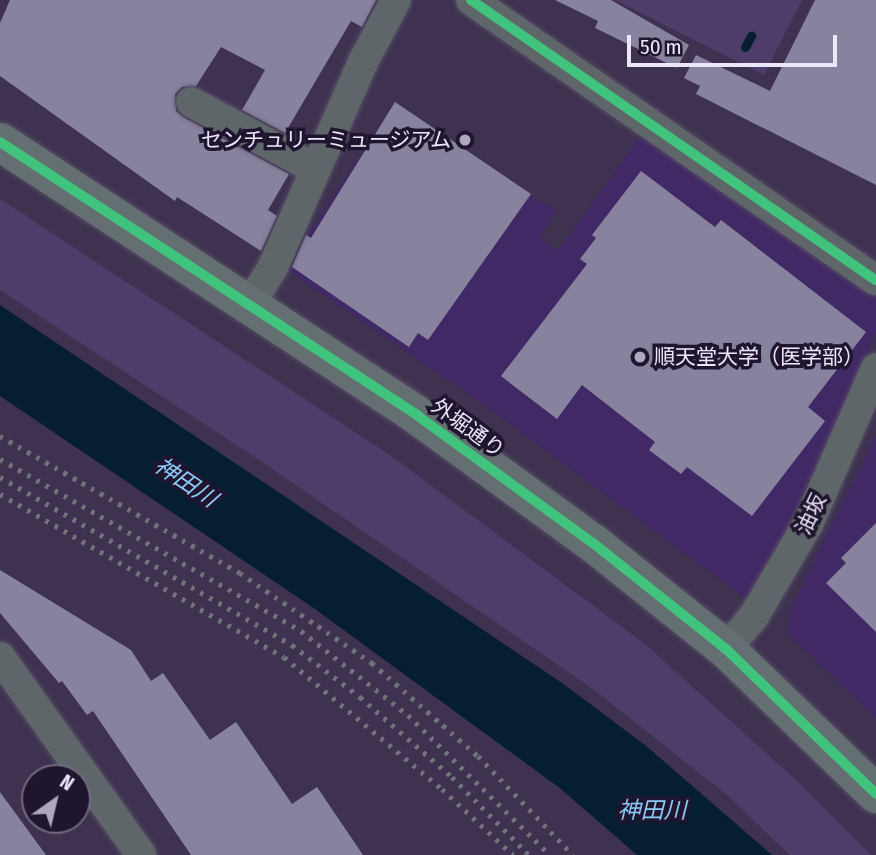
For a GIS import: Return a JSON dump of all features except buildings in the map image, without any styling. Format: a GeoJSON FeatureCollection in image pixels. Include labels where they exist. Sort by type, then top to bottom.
{"type":"FeatureCollection","features":[{"type":"Feature","properties":{"kind":"main road","name":"外堀通り"},"geometry":{"type":"LineString","coordinates":[[0,142],[250,304],[505,479],[726,649],[876,794]]}},
{"type":"Feature","properties":{"kind":"street"},"geometry":{"type":"LineString","coordinates":[[250,304],[273,267],[364,60],[396,0]]}},
{"type":"Feature","properties":{"kind":"street"},"geometry":{"type":"LineString","coordinates":[[471,0],[876,280]]}},
{"type":"Feature","properties":{"kind":"street"},"geometry":{"type":"LineString","coordinates":[[191,102],[316,169]]}},
{"type":"Feature","properties":{"kind":"street","name":"油坂"},"geometry":{"type":"LineString","coordinates":[[726,649],[754,616],[808,524],[876,368]]}},
{"type":"Feature","properties":{"kind":"street"},"geometry":{"type":"LineString","coordinates":[[0,657],[141,855]]}},
{"type":"Feature","properties":{"kind":"shaded area"},"geometry":{"type":"Polygon","coordinates":[[[615,0],[802,0],[764,75],[615,0]]]}},
{"type":"Feature","properties":{"kind":"shaded area","name":"順天堂大学（医学部）"},"geometry":{"type":"Polygon","coordinates":[[[395,102],[556,212],[539,237],[558,251],[641,135],[876,297],[876,331],[827,456],[747,600],[497,414],[286,269],[395,102]]]}},
{"type":"Feature","properties":{"kind":"shaded area"},"geometry":{"type":"Polygon","coordinates":[[[0,199],[390,455],[645,644],[795,779],[871,855],[790,855],[727,795],[593,689],[268,466],[0,290],[0,199]]]}},
{"type":"Feature","properties":{"kind":"shaded area"},"geometry":{"type":"Polygon","coordinates":[[[876,436],[876,718],[789,635],[790,610],[876,436]]]}},
{"type":"Feature","properties":{"kind":"water","name":"神田川"},"geometry":{"type":"Polygon","coordinates":[[[0,305],[562,683],[645,745],[772,855],[637,855],[561,789],[315,609],[0,396],[0,305]]]}},
{"type":"Feature","properties":{"kind":"waterway"},"geometry":{"type":"LineString","coordinates":[[745,47],[751,36]]}},
{"type":"Feature","properties":{"kind":"railway"},"geometry":{"type":"LineString","coordinates":[[0,436],[240,573],[372,663],[478,756],[573,855]]}},
{"type":"Feature","properties":{"kind":"railway"},"geometry":{"type":"LineString","coordinates":[[0,459],[301,631],[408,715],[550,855]]}},
{"type":"Feature","properties":{"kind":"railway"},"geometry":{"type":"LineString","coordinates":[[0,477],[292,645],[360,697],[452,777],[529,855]]}},
{"type":"Feature","properties":{"kind":"railway"},"geometry":{"type":"LineString","coordinates":[[0,494],[284,657],[442,789],[513,855]]}},
{"type":"Feature","properties":{"kind":"cycle path"},"geometry":{"type":"LineString","coordinates":[[471,0],[876,280]]}},
{"type":"Feature","properties":{"kind":"cycle path"},"geometry":{"type":"LineString","coordinates":[[0,142],[418,416],[593,543],[726,649],[876,794]]}},
{"type":"Feature","properties":{"kind":"place","name":"センチュリーミュージアム"},"geometry":{"type":"Point","coordinates":[465,140]}},
{"type":"Feature","properties":{"kind":"place","name":"順天堂大学（医学部）"},"geometry":{"type":"Point","coordinates":[640,357]}}]}
